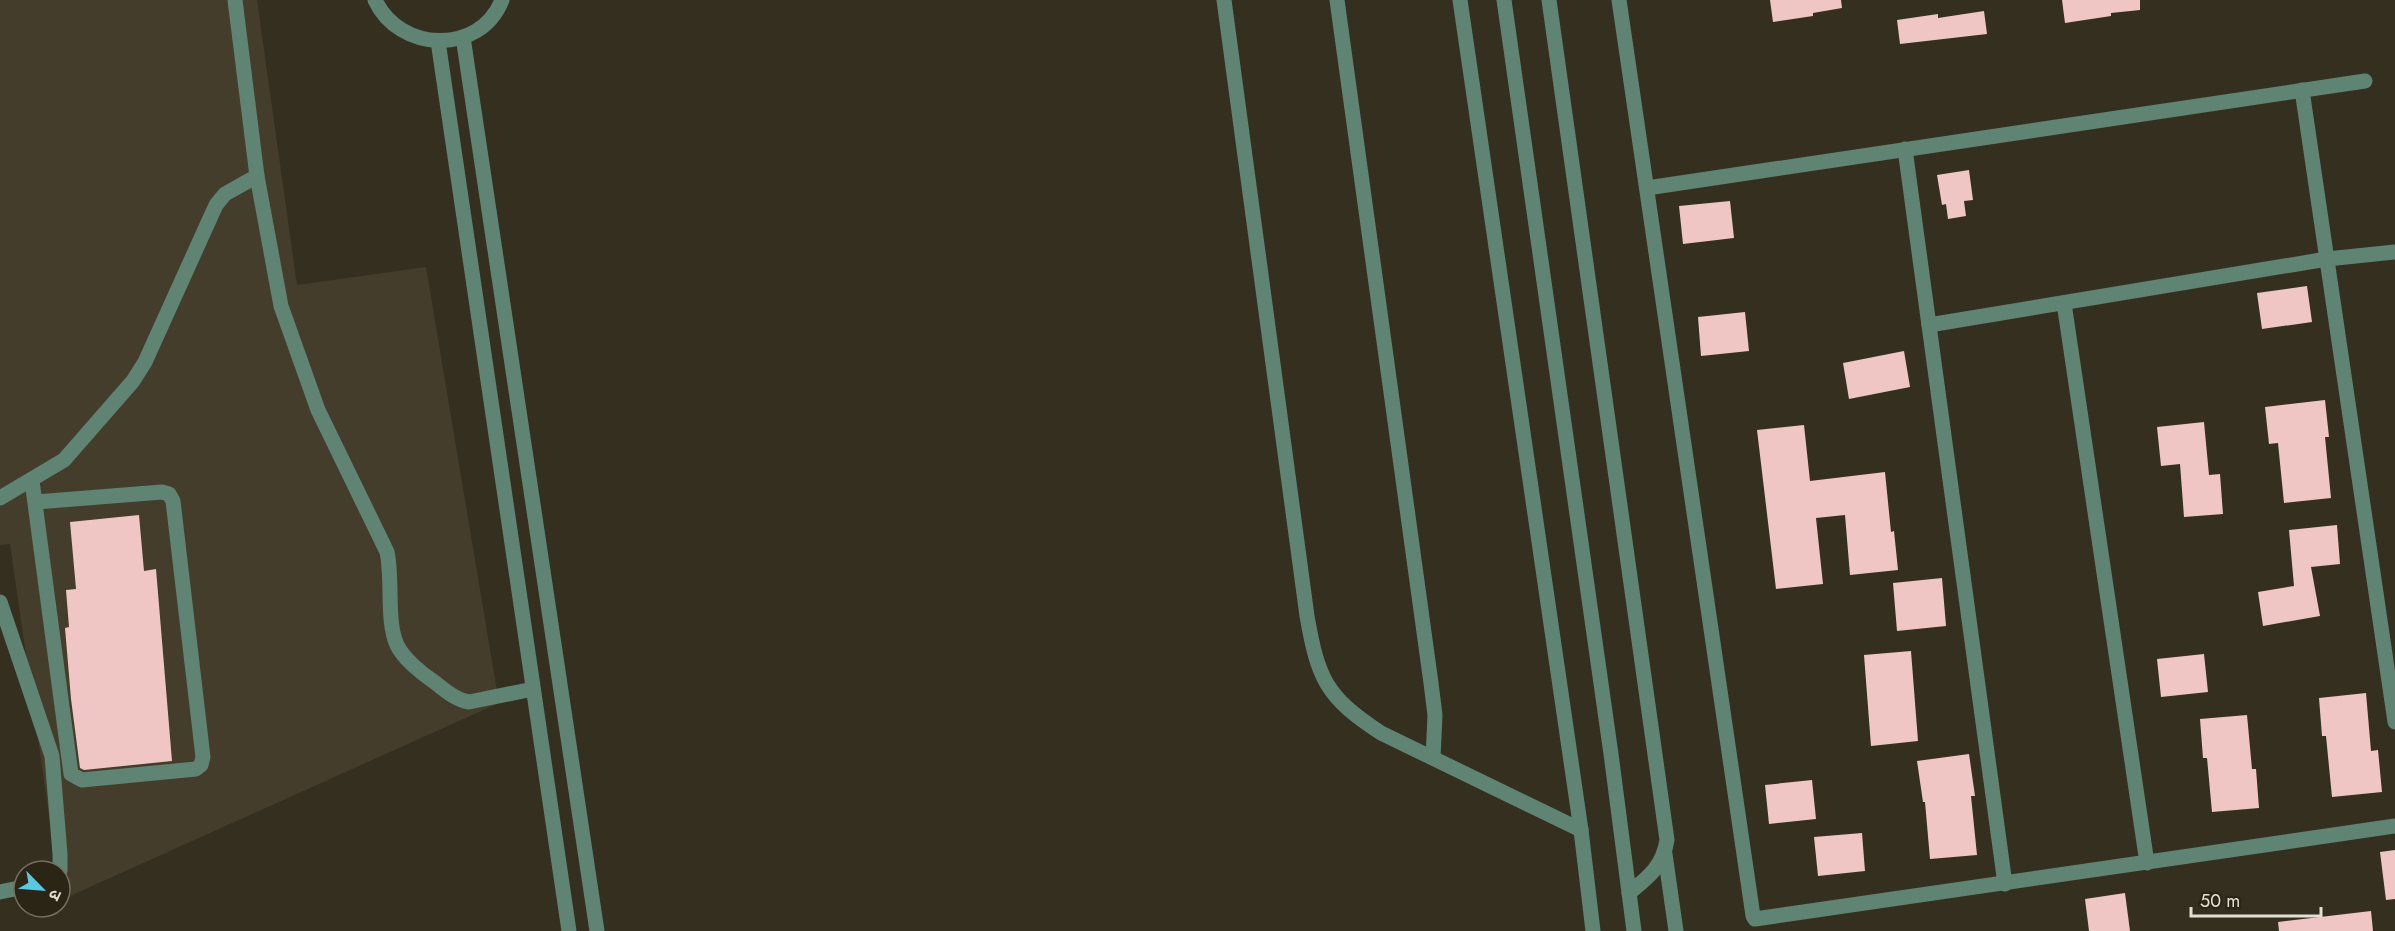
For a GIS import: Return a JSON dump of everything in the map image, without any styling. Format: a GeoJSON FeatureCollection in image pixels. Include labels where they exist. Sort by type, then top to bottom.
{"type":"FeatureCollection","features":[{"type":"Feature","properties":{"kind":"street"},"geometry":{"type":"LineString","coordinates":[[235,0],[257,176],[281,306],[318,410],[387,552],[390,565],[393,633],[397,644],[401,652],[426,677],[462,701],[469,702],[533,689]]}},
{"type":"Feature","properties":{"kind":"street"},"geometry":{"type":"LineString","coordinates":[[375,0],[379,10],[395,27],[415,38],[438,41],[463,37],[484,25],[500,7],[502,0]]}},
{"type":"Feature","properties":{"kind":"street"},"geometry":{"type":"LineString","coordinates":[[1224,0],[1314,656],[1323,678],[1333,696],[1353,715],[1381,733],[1581,830]]}},
{"type":"Feature","properties":{"kind":"street"},"geometry":{"type":"LineString","coordinates":[[1337,0],[1431,683],[1435,715],[1433,758]]}},
{"type":"Feature","properties":{"kind":"street"},"geometry":{"type":"LineString","coordinates":[[1460,0],[1581,830],[1593,931]]}},
{"type":"Feature","properties":{"kind":"street"},"geometry":{"type":"LineString","coordinates":[[1503,0],[1634,931]]}},
{"type":"Feature","properties":{"kind":"street"},"geometry":{"type":"LineString","coordinates":[[1549,0],[1667,840],[1665,854],[1677,931]]}},
{"type":"Feature","properties":{"kind":"street"},"geometry":{"type":"LineString","coordinates":[[1619,0],[1755,919],[2395,826]]}},
{"type":"Feature","properties":{"kind":"street"},"geometry":{"type":"LineString","coordinates":[[463,37],[597,931]]}},
{"type":"Feature","properties":{"kind":"street"},"geometry":{"type":"LineString","coordinates":[[438,41],[569,931]]}},
{"type":"Feature","properties":{"kind":"street"},"geometry":{"type":"LineString","coordinates":[[1647,188],[2365,81]]}},
{"type":"Feature","properties":{"kind":"street"},"geometry":{"type":"LineString","coordinates":[[2302,90],[2395,722]]}},
{"type":"Feature","properties":{"kind":"street"},"geometry":{"type":"LineString","coordinates":[[1905,149],[2005,884]]}},
{"type":"Feature","properties":{"kind":"street"},"geometry":{"type":"LineString","coordinates":[[0,498],[64,460],[133,381],[145,362],[216,205],[225,194],[257,176]]}},
{"type":"Feature","properties":{"kind":"street"},"geometry":{"type":"LineString","coordinates":[[1929,325],[2327,259],[2395,252]]}},
{"type":"Feature","properties":{"kind":"street"},"geometry":{"type":"LineString","coordinates":[[2064,303],[2147,862]]}},
{"type":"Feature","properties":{"kind":"street"},"geometry":{"type":"LineString","coordinates":[[32,481],[71,774],[82,780],[196,769],[201,765],[203,757],[173,501],[169,494],[162,492],[36,502]]}},
{"type":"Feature","properties":{"kind":"street"},"geometry":{"type":"LineString","coordinates":[[0,602],[52,756],[60,859]]}},
{"type":"Feature","properties":{"kind":"street"},"geometry":{"type":"LineString","coordinates":[[1629,893],[1654,874],[1665,854]]}},
{"type":"Feature","properties":{"kind":"shaded area"},"geometry":{"type":"Polygon","coordinates":[[[0,0],[257,0],[297,285],[426,267],[499,703],[72,895],[72,859],[55,859],[10,544],[0,545],[0,0]]]}},
{"type":"Feature","properties":{"kind":"building"},"geometry":{"type":"Polygon","coordinates":[[[1770,0],[1841,0],[1842,8],[1813,13],[1813,16],[1773,22],[1770,0]]]}},
{"type":"Feature","properties":{"kind":"building"},"geometry":{"type":"Polygon","coordinates":[[[2062,0],[2140,0],[2140,10],[2111,13],[2111,16],[2065,23],[2062,0]]]}},
{"type":"Feature","properties":{"kind":"building"},"geometry":{"type":"Polygon","coordinates":[[[1984,11],[1987,34],[1900,44],[1897,20],[1938,14],[1938,18],[1984,11]]]}},
{"type":"Feature","properties":{"kind":"building"},"geometry":{"type":"Polygon","coordinates":[[[1969,170],[1973,200],[1964,201],[1966,216],[1948,219],[1946,204],[1942,205],[1937,175],[1969,170]]]}},
{"type":"Feature","properties":{"kind":"building"},"geometry":{"type":"Polygon","coordinates":[[[1730,201],[1734,238],[1683,244],[1679,206],[1730,201]]]}},
{"type":"Feature","properties":{"kind":"building"},"geometry":{"type":"Polygon","coordinates":[[[2307,286],[2312,322],[2262,329],[2257,293],[2307,286]]]}},
{"type":"Feature","properties":{"kind":"building"},"geometry":{"type":"Polygon","coordinates":[[[1745,312],[1749,351],[1701,356],[1698,317],[1745,312]]]}},
{"type":"Feature","properties":{"kind":"building"},"geometry":{"type":"Polygon","coordinates":[[[1904,351],[1910,387],[1849,399],[1843,363],[1904,351]]]}},
{"type":"Feature","properties":{"kind":"building"},"geometry":{"type":"Polygon","coordinates":[[[2325,400],[2329,437],[2325,437],[2331,498],[2284,503],[2278,443],[2269,444],[2265,407],[2325,400]]]}},
{"type":"Feature","properties":{"kind":"building"},"geometry":{"type":"Polygon","coordinates":[[[2204,422],[2209,475],[2220,474],[2223,514],[2184,517],[2180,464],[2161,466],[2157,427],[2204,422]]]}},
{"type":"Feature","properties":{"kind":"building"},"geometry":{"type":"Polygon","coordinates":[[[1804,425],[1810,481],[1885,472],[1891,532],[1894,531],[1898,570],[1850,575],[1845,515],[1816,518],[1823,584],[1776,589],[1757,430],[1804,425]]]}},
{"type":"Feature","properties":{"kind":"building"},"geometry":{"type":"Polygon","coordinates":[[[139,515],[144,571],[156,569],[172,761],[84,770],[80,768],[65,628],[69,627],[66,590],[76,589],[70,522],[139,515]]]}},
{"type":"Feature","properties":{"kind":"building"},"geometry":{"type":"Polygon","coordinates":[[[2337,525],[2340,564],[2311,567],[2320,616],[2263,626],[2258,592],[2294,586],[2289,530],[2337,525]]]}},
{"type":"Feature","properties":{"kind":"building"},"geometry":{"type":"Polygon","coordinates":[[[1942,578],[1946,626],[1897,631],[1893,583],[1942,578]]]}},
{"type":"Feature","properties":{"kind":"building"},"geometry":{"type":"Polygon","coordinates":[[[1911,651],[1918,741],[1871,746],[1864,655],[1911,651]]]}},
{"type":"Feature","properties":{"kind":"building"},"geometry":{"type":"Polygon","coordinates":[[[2204,654],[2208,692],[2161,697],[2157,659],[2204,654]]]}},
{"type":"Feature","properties":{"kind":"building"},"geometry":{"type":"Polygon","coordinates":[[[2366,693],[2371,751],[2378,750],[2382,792],[2332,797],[2326,736],[2322,736],[2319,698],[2366,693]]]}},
{"type":"Feature","properties":{"kind":"building"},"geometry":{"type":"Polygon","coordinates":[[[2247,715],[2252,769],[2256,769],[2259,808],[2212,812],[2207,758],[2203,758],[2200,719],[2247,715]]]}},
{"type":"Feature","properties":{"kind":"building"},"geometry":{"type":"Polygon","coordinates":[[[1969,754],[1975,796],[1971,796],[1977,855],[1930,859],[1925,802],[1923,802],[1917,761],[1969,754]]]}},
{"type":"Feature","properties":{"kind":"building"},"geometry":{"type":"Polygon","coordinates":[[[1812,780],[1816,819],[1769,824],[1765,785],[1812,780]]]}},
{"type":"Feature","properties":{"kind":"building"},"geometry":{"type":"Polygon","coordinates":[[[1862,833],[1865,871],[1818,876],[1814,837],[1862,833]]]}},
{"type":"Feature","properties":{"kind":"building"},"geometry":{"type":"Polygon","coordinates":[[[2395,850],[2395,899],[2386,900],[2380,852],[2395,850]]]}},
{"type":"Feature","properties":{"kind":"building"},"geometry":{"type":"Polygon","coordinates":[[[2125,893],[2130,931],[2089,931],[2085,899],[2125,893]]]}},
{"type":"Feature","properties":{"kind":"building"},"geometry":{"type":"Polygon","coordinates":[[[2371,911],[2373,931],[2279,931],[2278,922],[2371,911]]]}}]}
